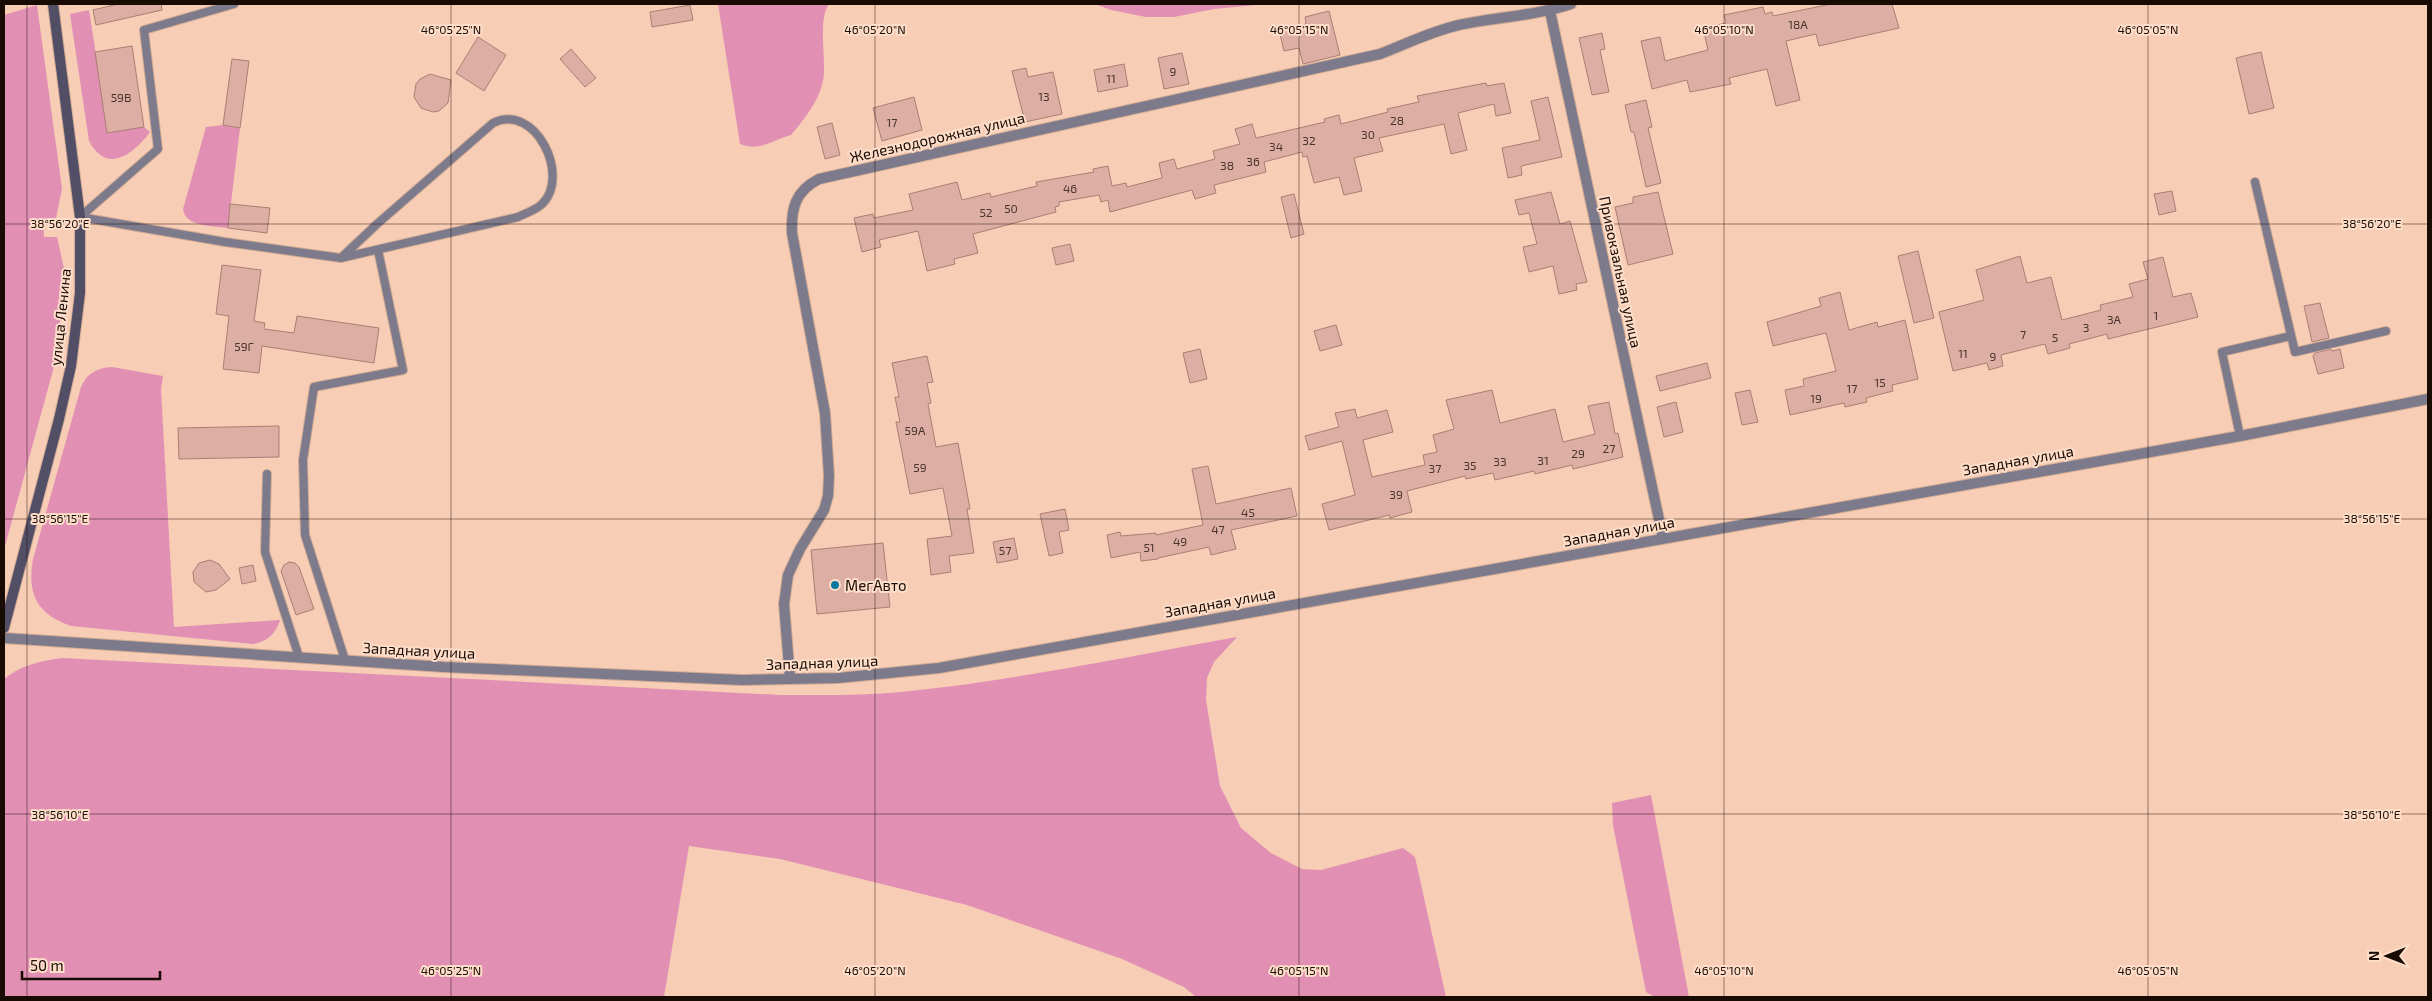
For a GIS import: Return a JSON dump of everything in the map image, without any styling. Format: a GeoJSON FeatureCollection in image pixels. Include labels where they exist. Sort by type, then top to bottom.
{"type":"FeatureCollection","features":[{"type":"Feature","properties":{"kind":"main road","name":"улица Ленина"},"geometry":{"type":"LineString","coordinates":[[4,628],[59,419],[71,366],[80,293],[80,217],[53,4]]}},
{"type":"Feature","properties":{"kind":"street","name":"Железнодорожная улица"},"geometry":{"type":"LineString","coordinates":[[790,679],[784,604],[788,575],[800,549],[824,510],[829,486],[825,413],[792,233],[793,206],[798,194],[819,179],[1380,54],[1458,26],[1511,15],[1550,11],[1571,4]]}},
{"type":"Feature","properties":{"kind":"street","name":"Привокзальная улица"},"geometry":{"type":"LineString","coordinates":[[1550,11],[1663,538]]}},
{"type":"Feature","properties":{"kind":"street","name":"Западная улица"},"geometry":{"type":"LineString","coordinates":[[4,638],[345,660],[742,680],[838,678],[939,668],[2240,436],[2428,399]]}},
{"type":"Feature","properties":{"kind":"lane"},"geometry":{"type":"LineString","coordinates":[[80,217],[158,149],[144,30],[234,4]]}},
{"type":"Feature","properties":{"kind":"lane"},"geometry":{"type":"LineString","coordinates":[[80,217],[225,242],[341,258],[518,217],[533,210],[543,204],[549,194],[551,178],[548,152],[541,139],[531,128],[512,118],[502,119],[493,124],[377,224],[341,258]]}},
{"type":"Feature","properties":{"kind":"lane"},"geometry":{"type":"LineString","coordinates":[[2255,182],[2295,352],[2386,330]]}},
{"type":"Feature","properties":{"kind":"lane"},"geometry":{"type":"LineString","coordinates":[[345,660],[306,535],[303,460],[314,387],[403,370],[378,250]]}},
{"type":"Feature","properties":{"kind":"lane"},"geometry":{"type":"LineString","coordinates":[[2240,436],[2222,352],[2291,336]]}},
{"type":"Feature","properties":{"kind":"lane"},"geometry":{"type":"LineString","coordinates":[[267,474],[265,552],[299,657]]}},
{"type":"Feature","properties":{"kind":"shaded area"},"geometry":{"type":"Polygon","coordinates":[[[718,4],[829,4],[825,11],[823,30],[824,72],[821,88],[810,110],[791,135],[760,146],[754,147],[740,144],[718,4]]]}},
{"type":"Feature","properties":{"kind":"shaded area"},"geometry":{"type":"Polygon","coordinates":[[[1095,4],[1266,4],[1214,9],[1174,17],[1146,17],[1111,10],[1095,4]]]}},
{"type":"Feature","properties":{"kind":"shaded area"},"geometry":{"type":"Polygon","coordinates":[[[37,5],[62,189],[56,218],[43,219],[44,237],[57,237],[65,273],[56,359],[4,550],[4,15],[37,5]]]}},
{"type":"Feature","properties":{"kind":"shaded area"},"geometry":{"type":"Polygon","coordinates":[[[89,10],[108,132],[144,127],[150,132],[136,147],[120,158],[104,157],[96,151],[89,141],[70,14],[89,10]]]}},
{"type":"Feature","properties":{"kind":"shaded area"},"geometry":{"type":"Polygon","coordinates":[[[223,125],[240,128],[228,228],[208,226],[194,222],[185,215],[183,209],[206,127],[223,125]]]}},
{"type":"Feature","properties":{"kind":"shaded area"},"geometry":{"type":"Polygon","coordinates":[[[112,367],[163,376],[161,389],[174,627],[280,620],[276,629],[266,639],[253,644],[71,626],[49,615],[37,601],[31,582],[33,559],[81,387],[86,378],[93,372],[112,367]]]}},
{"type":"Feature","properties":{"kind":"shaded area"},"geometry":{"type":"Polygon","coordinates":[[[1237,637],[1214,662],[1207,678],[1206,700],[1220,786],[1241,828],[1271,853],[1302,869],[1321,870],[1403,848],[1415,857],[1446,997],[1196,997],[1184,987],[1122,959],[967,905],[780,859],[689,846],[664,997],[4,997],[4,679],[17,670],[31,664],[62,658],[780,695],[856,695],[901,692],[985,682],[1237,637]]]}},
{"type":"Feature","properties":{"kind":"shaded area"},"geometry":{"type":"Polygon","coordinates":[[[1651,795],[1689,997],[1655,997],[1646,992],[1613,825],[1612,803],[1651,795]]]}},
{"type":"Feature","properties":{"kind":"building"},"geometry":{"type":"Polygon","coordinates":[[[118,4],[161,4],[162,10],[96,25],[93,10],[118,4]]]}},
{"type":"Feature","properties":{"kind":"building"},"geometry":{"type":"Polygon","coordinates":[[[1831,4],[1892,4],[1899,28],[1819,46],[1816,34],[1786,41],[1800,100],[1776,106],[1767,69],[1729,78],[1731,84],[1690,92],[1687,80],[1652,89],[1641,41],[1660,37],[1665,61],[1708,50],[1703,28],[1726,23],[1724,15],[1763,7],[1765,14],[1772,12],[1773,16],[1831,4]]]}},
{"type":"Feature","properties":{"kind":"building"},"geometry":{"type":"Polygon","coordinates":[[[690,5],[693,20],[652,27],[650,12],[690,5]]]}},
{"type":"Feature","properties":{"kind":"building"},"geometry":{"type":"Polygon","coordinates":[[[1329,11],[1340,55],[1303,64],[1299,48],[1284,51],[1279,30],[1306,24],[1305,17],[1329,11]]]}},
{"type":"Feature","properties":{"kind":"building"},"geometry":{"type":"Polygon","coordinates":[[[1602,33],[1605,49],[1600,50],[1609,92],[1592,95],[1579,38],[1602,33]]]}},
{"type":"Feature","properties":{"kind":"building"},"geometry":{"type":"Polygon","coordinates":[[[478,37],[506,55],[484,91],[456,73],[478,37]]]}},
{"type":"Feature","properties":{"kind":"building"},"geometry":{"type":"Polygon","coordinates":[[[132,46],[144,127],[107,133],[95,52],[132,46]]]}},
{"type":"Feature","properties":{"kind":"building"},"geometry":{"type":"Polygon","coordinates":[[[571,49],[596,78],[585,87],[560,59],[571,49]]]}},
{"type":"Feature","properties":{"kind":"building"},"geometry":{"type":"Polygon","coordinates":[[[2261,52],[2274,108],[2249,114],[2236,58],[2261,52]]]}},
{"type":"Feature","properties":{"kind":"building"},"geometry":{"type":"Polygon","coordinates":[[[1182,53],[1189,84],[1164,89],[1158,58],[1182,53]]]}},
{"type":"Feature","properties":{"kind":"building"},"geometry":{"type":"Polygon","coordinates":[[[232,59],[249,61],[240,128],[223,125],[232,59]]]}},
{"type":"Feature","properties":{"kind":"building"},"geometry":{"type":"Polygon","coordinates":[[[1124,64],[1128,86],[1098,92],[1094,70],[1124,64]]]}},
{"type":"Feature","properties":{"kind":"building"},"geometry":{"type":"Polygon","coordinates":[[[1026,68],[1028,77],[1053,72],[1062,114],[1025,122],[1012,71],[1026,68]]]}},
{"type":"Feature","properties":{"kind":"building"},"geometry":{"type":"Polygon","coordinates":[[[430,74],[451,80],[448,103],[439,111],[433,112],[421,108],[414,97],[416,84],[420,79],[430,74]]]}},
{"type":"Feature","properties":{"kind":"building"},"geometry":{"type":"Polygon","coordinates":[[[1486,83],[1487,86],[1504,83],[1511,113],[1496,116],[1494,104],[1458,113],[1467,150],[1451,154],[1444,124],[1379,138],[1383,151],[1354,158],[1362,191],[1344,195],[1339,177],[1314,183],[1307,156],[1303,157],[1302,152],[1264,162],[1266,172],[1214,185],[1216,193],[1195,199],[1192,190],[1110,212],[1108,200],[1101,202],[1099,195],[1059,202],[1059,206],[1055,207],[1056,212],[973,234],[978,253],[954,259],[955,264],[927,271],[918,231],[879,240],[881,247],[862,252],[854,218],[873,214],[874,218],[913,210],[909,194],[957,182],[962,200],[990,193],[991,197],[1037,186],[1036,182],[1094,172],[1093,169],[1108,166],[1112,186],[1126,183],[1127,187],[1162,178],[1159,163],[1174,159],[1177,169],[1215,159],[1213,151],[1240,144],[1235,129],[1252,124],[1256,138],[1325,122],[1324,119],[1339,115],[1341,124],[1388,112],[1387,109],[1419,102],[1417,96],[1486,83]]]}},
{"type":"Feature","properties":{"kind":"building"},"geometry":{"type":"Polygon","coordinates":[[[914,97],[922,130],[882,141],[873,108],[914,97]]]}},
{"type":"Feature","properties":{"kind":"building"},"geometry":{"type":"Polygon","coordinates":[[[1548,97],[1562,157],[1521,166],[1522,175],[1508,178],[1502,148],[1540,140],[1531,101],[1548,97]]]}},
{"type":"Feature","properties":{"kind":"building"},"geometry":{"type":"Polygon","coordinates":[[[1646,100],[1652,127],[1648,128],[1661,183],[1646,187],[1634,132],[1631,132],[1625,105],[1646,100]]]}},
{"type":"Feature","properties":{"kind":"building"},"geometry":{"type":"Polygon","coordinates":[[[832,123],[840,155],[825,159],[817,127],[832,123]]]}},
{"type":"Feature","properties":{"kind":"building"},"geometry":{"type":"Polygon","coordinates":[[[2172,191],[2176,211],[2159,215],[2154,194],[2172,191]]]}},
{"type":"Feature","properties":{"kind":"building"},"geometry":{"type":"Polygon","coordinates":[[[1551,192],[1560,224],[1570,221],[1587,282],[1576,284],[1577,290],[1559,294],[1553,266],[1529,272],[1523,247],[1537,244],[1529,213],[1519,215],[1515,200],[1551,192]]]}},
{"type":"Feature","properties":{"kind":"building"},"geometry":{"type":"Polygon","coordinates":[[[1658,192],[1673,254],[1628,265],[1615,207],[1633,203],[1633,197],[1658,192]]]}},
{"type":"Feature","properties":{"kind":"building"},"geometry":{"type":"Polygon","coordinates":[[[1294,194],[1304,234],[1291,238],[1281,197],[1294,194]]]}},
{"type":"Feature","properties":{"kind":"building"},"geometry":{"type":"Polygon","coordinates":[[[230,204],[270,208],[267,233],[228,228],[230,204]]]}},
{"type":"Feature","properties":{"kind":"building"},"geometry":{"type":"Polygon","coordinates":[[[1070,244],[1074,261],[1056,265],[1052,248],[1070,244]]]}},
{"type":"Feature","properties":{"kind":"building"},"geometry":{"type":"Polygon","coordinates":[[[1918,251],[1934,318],[1914,323],[1898,256],[1918,251]]]}},
{"type":"Feature","properties":{"kind":"building"},"geometry":{"type":"Polygon","coordinates":[[[2020,256],[2027,283],[2051,277],[2062,320],[2101,310],[2100,305],[2133,297],[2129,284],[2148,279],[2143,262],[2163,257],[2173,297],[2191,293],[2198,317],[2108,339],[2107,334],[2069,344],[2070,348],[2048,354],[2045,344],[2001,355],[2003,366],[1989,370],[1987,363],[1953,371],[1939,312],[1984,300],[1976,270],[2020,256]]]}},
{"type":"Feature","properties":{"kind":"building"},"geometry":{"type":"Polygon","coordinates":[[[222,265],[261,270],[254,321],[265,323],[264,329],[294,333],[297,316],[379,328],[374,363],[262,346],[259,373],[223,369],[229,316],[216,314],[222,265]]]}},
{"type":"Feature","properties":{"kind":"building"},"geometry":{"type":"Polygon","coordinates":[[[1840,292],[1849,330],[1877,322],[1878,327],[1905,320],[1918,379],[1892,385],[1893,391],[1866,398],[1867,402],[1845,407],[1844,403],[1790,415],[1785,390],[1804,386],[1803,379],[1836,371],[1826,333],[1773,346],[1767,322],[1821,306],[1819,298],[1840,292]]]}},
{"type":"Feature","properties":{"kind":"building"},"geometry":{"type":"Polygon","coordinates":[[[2320,303],[2329,338],[2312,342],[2304,306],[2320,303]]]}},
{"type":"Feature","properties":{"kind":"building"},"geometry":{"type":"Polygon","coordinates":[[[1336,325],[1342,345],[1320,351],[1314,331],[1336,325]]]}},
{"type":"Feature","properties":{"kind":"building"},"geometry":{"type":"Polygon","coordinates":[[[1200,349],[1207,379],[1190,383],[1183,353],[1200,349]]]}},
{"type":"Feature","properties":{"kind":"building"},"geometry":{"type":"Polygon","coordinates":[[[2331,349],[2332,351],[2340,349],[2344,368],[2318,374],[2313,356],[2315,353],[2331,349]]]}},
{"type":"Feature","properties":{"kind":"building"},"geometry":{"type":"Polygon","coordinates":[[[927,356],[933,382],[927,383],[931,403],[928,404],[936,447],[958,443],[970,509],[967,509],[974,553],[949,556],[951,572],[931,575],[927,539],[952,536],[943,488],[910,494],[896,422],[900,422],[895,397],[899,397],[892,363],[927,356]]]}},
{"type":"Feature","properties":{"kind":"building"},"geometry":{"type":"Polygon","coordinates":[[[1707,363],[1711,378],[1660,391],[1656,376],[1707,363]]]}},
{"type":"Feature","properties":{"kind":"building"},"geometry":{"type":"Polygon","coordinates":[[[1492,390],[1500,423],[1555,409],[1563,442],[1595,434],[1588,406],[1609,402],[1615,434],[1618,433],[1623,457],[1573,469],[1572,465],[1535,474],[1534,471],[1495,480],[1493,473],[1466,479],[1465,476],[1407,491],[1412,512],[1390,518],[1389,515],[1329,530],[1322,504],[1355,495],[1342,441],[1309,450],[1305,436],[1339,427],[1335,413],[1355,409],[1357,418],[1387,410],[1393,432],[1363,440],[1372,477],[1425,465],[1423,455],[1437,452],[1433,435],[1454,429],[1446,400],[1492,390]]]}},
{"type":"Feature","properties":{"kind":"building"},"geometry":{"type":"Polygon","coordinates":[[[1750,390],[1758,422],[1742,425],[1735,393],[1750,390]]]}},
{"type":"Feature","properties":{"kind":"building"},"geometry":{"type":"Polygon","coordinates":[[[1676,402],[1683,432],[1664,437],[1657,407],[1676,402]]]}},
{"type":"Feature","properties":{"kind":"building"},"geometry":{"type":"Polygon","coordinates":[[[279,426],[279,457],[179,459],[178,428],[279,426]]]}},
{"type":"Feature","properties":{"kind":"building"},"geometry":{"type":"Polygon","coordinates":[[[1208,466],[1216,504],[1291,488],[1297,516],[1231,530],[1236,549],[1211,555],[1209,547],[1141,561],[1140,552],[1111,558],[1107,535],[1120,532],[1121,536],[1156,533],[1156,535],[1203,525],[1192,469],[1208,466]]]}},
{"type":"Feature","properties":{"kind":"building"},"geometry":{"type":"Polygon","coordinates":[[[1065,509],[1069,530],[1059,532],[1063,553],[1049,556],[1040,514],[1065,509]]]}},
{"type":"Feature","properties":{"kind":"building"},"geometry":{"type":"Polygon","coordinates":[[[1014,538],[1018,559],[997,563],[993,542],[1014,538]]]}},
{"type":"Feature","properties":{"kind":"building"},"geometry":{"type":"Polygon","coordinates":[[[883,543],[890,607],[817,614],[811,550],[883,543]]]}},
{"type":"Feature","properties":{"kind":"building"},"geometry":{"type":"Polygon","coordinates":[[[210,560],[219,564],[230,579],[216,590],[206,592],[194,582],[193,572],[199,563],[210,560]]]}},
{"type":"Feature","properties":{"kind":"building"},"geometry":{"type":"Polygon","coordinates":[[[289,562],[295,563],[299,567],[314,609],[296,615],[281,571],[284,565],[289,562]]]}},
{"type":"Feature","properties":{"kind":"building"},"geometry":{"type":"Polygon","coordinates":[[[253,565],[256,581],[242,584],[239,568],[253,565]]]}},
{"type":"Feature","properties":{"kind":"place","name":"МегАвто"},"geometry":{"type":"Point","coordinates":[835,585]}}]}
